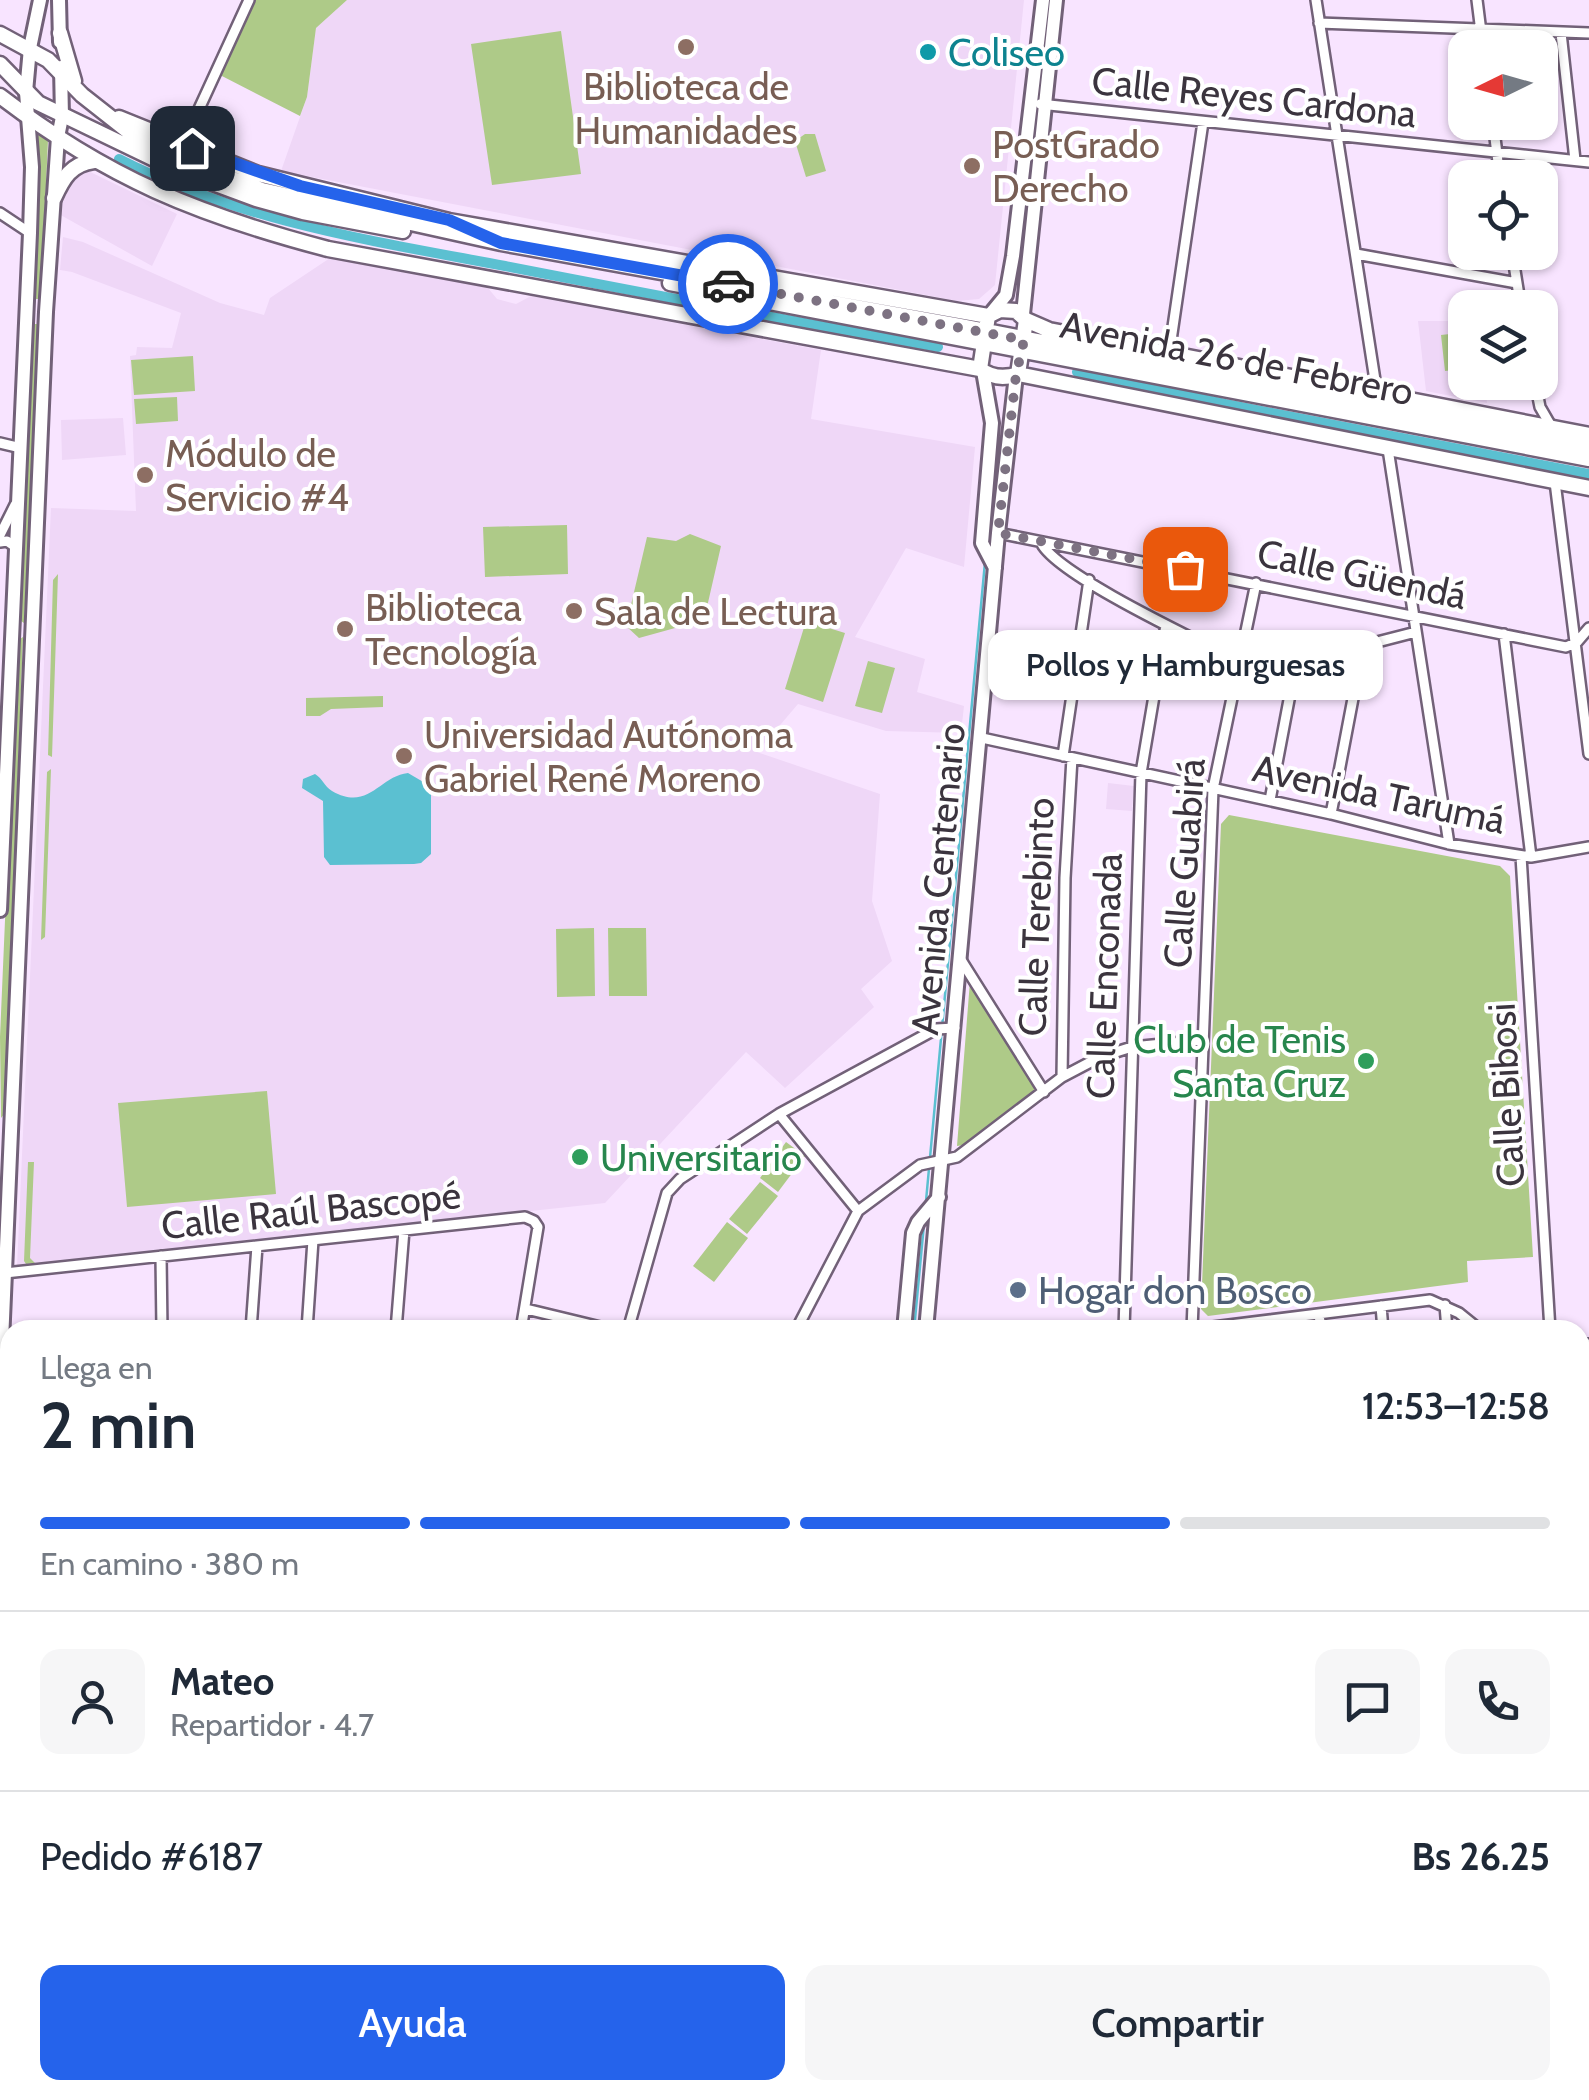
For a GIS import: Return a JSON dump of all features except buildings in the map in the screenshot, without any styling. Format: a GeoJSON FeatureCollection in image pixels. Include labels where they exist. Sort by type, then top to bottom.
{"type":"FeatureCollection","features":[{"type":"Feature","properties":{"kind":"main road"},"geometry":{"type":"LineString","coordinates":[[0,910],[4,720],[13,628],[30,233],[32,167],[26,92],[40,0]]}},
{"type":"Feature","properties":{"kind":"main road"},"geometry":{"type":"LineString","coordinates":[[3,1320],[6,1128],[46,312],[62,117],[59,0]]}},
{"type":"Feature","properties":{"kind":"main road"},"geometry":{"type":"LineString","coordinates":[[1017,375],[1024,346],[1043,0]]}},
{"type":"Feature","properties":{"kind":"main road"},"geometry":{"type":"LineString","coordinates":[[0,96],[94,161],[184,204],[252,229],[328,249],[981,370],[987,326],[1006,295],[1056,0]]}},
{"type":"Feature","properties":{"kind":"main road"},"geometry":{"type":"LineString","coordinates":[[60,33],[70,76],[86,98]]}},
{"type":"Feature","properties":{"kind":"main road","name":"Avenida 26 de Febrero"},"geometry":{"type":"LineString","coordinates":[[0,34],[48,60],[86,98],[129,132],[176,158],[262,190],[501,243],[987,326]]}},
{"type":"Feature","properties":{"kind":"main road","name":"Avenida 26 de Febrero"},"geometry":{"type":"LineString","coordinates":[[0,64],[26,92],[62,117],[175,170],[302,212],[987,326],[1008,310],[1049,330],[1589,435]]}},
{"type":"Feature","properties":{"kind":"main road","name":"Avenida 26 de Febrero"},"geometry":{"type":"LineString","coordinates":[[110,116],[300,186],[449,220],[987,326],[1024,346],[1589,458]]}},
{"type":"Feature","properties":{"kind":"main road"},"geometry":{"type":"LineString","coordinates":[[54,198],[70,170],[94,161]]}},
{"type":"Feature","properties":{"kind":"main road"},"geometry":{"type":"LineString","coordinates":[[449,220],[501,243]]}},
{"type":"Feature","properties":{"kind":"main road"},"geometry":{"type":"LineString","coordinates":[[29,255],[34,271],[32,305],[36,311],[46,312]]}},
{"type":"Feature","properties":{"kind":"main road"},"geometry":{"type":"LineString","coordinates":[[1013,256],[1028,258]]}},
{"type":"Feature","properties":{"kind":"main road","name":"Avenida 26 de Febrero"},"geometry":{"type":"LineString","coordinates":[[1024,346],[1589,448]]}},
{"type":"Feature","properties":{"kind":"main road","name":"Avenida 26 de Febrero"},"geometry":{"type":"LineString","coordinates":[[981,370],[999,378],[1017,375],[1589,488]]}},
{"type":"Feature","properties":{"kind":"main road","name":"Avenida Centenario"},"geometry":{"type":"LineString","coordinates":[[981,370],[992,423],[981,535],[989,560]]}},
{"type":"Feature","properties":{"kind":"main road","name":"Avenida Centenario"},"geometry":{"type":"LineString","coordinates":[[927,1320],[940,1196],[936,1161],[946,1028],[961,960],[982,738],[989,560],[998,533],[1017,375]]}},
{"type":"Feature","properties":{"kind":"main road"},"geometry":{"type":"LineString","coordinates":[[13,628],[33,629]]}},
{"type":"Feature","properties":{"kind":"main road","name":"Avenida Centenario"},"geometry":{"type":"LineString","coordinates":[[905,1320],[913,1233],[940,1196]]}},
{"type":"Feature","properties":{"kind":"street"},"geometry":{"type":"LineString","coordinates":[[1316,0],[1377,394]]}},
{"type":"Feature","properties":{"kind":"street"},"geometry":{"type":"LineString","coordinates":[[1477,0],[1481,28]]}},
{"type":"Feature","properties":{"kind":"street"},"geometry":{"type":"LineString","coordinates":[[192,148],[193,122],[246,1]]}},
{"type":"Feature","properties":{"kind":"street"},"geometry":{"type":"LineString","coordinates":[[1319,23],[1589,33]]}},
{"type":"Feature","properties":{"kind":"street"},"geometry":{"type":"LineString","coordinates":[[1561,33],[1574,160]]}},
{"type":"Feature","properties":{"kind":"street","name":"Calle Reyes Cardona"},"geometry":{"type":"LineString","coordinates":[[1039,104],[1589,162]]}},
{"type":"Feature","properties":{"kind":"street"},"geometry":{"type":"LineString","coordinates":[[169,139],[193,122]]}},
{"type":"Feature","properties":{"kind":"street"},"geometry":{"type":"LineString","coordinates":[[1169,354],[1203,122]]}},
{"type":"Feature","properties":{"kind":"street"},"geometry":{"type":"LineString","coordinates":[[1495,140],[1497,160]]}},
{"type":"Feature","properties":{"kind":"street"},"geometry":{"type":"LineString","coordinates":[[0,213],[30,233]]}},
{"type":"Feature","properties":{"kind":"street"},"geometry":{"type":"LineString","coordinates":[[1356,254],[1517,283]]}},
{"type":"Feature","properties":{"kind":"street"},"geometry":{"type":"LineString","coordinates":[[1515,270],[1518,290]]}},
{"type":"Feature","properties":{"kind":"street"},"geometry":{"type":"LineString","coordinates":[[1539,400],[1553,428]]}},
{"type":"Feature","properties":{"kind":"street"},"geometry":{"type":"LineString","coordinates":[[0,443],[21,448]]}},
{"type":"Feature","properties":{"kind":"street"},"geometry":{"type":"LineString","coordinates":[[1388,449],[1450,844]]}},
{"type":"Feature","properties":{"kind":"street"},"geometry":{"type":"LineString","coordinates":[[1555,482],[1589,754]]}},
{"type":"Feature","properties":{"kind":"street"},"geometry":{"type":"LineString","coordinates":[[17,548],[0,539],[18,498]]}},
{"type":"Feature","properties":{"kind":"street","name":"Calle Güendá"},"geometry":{"type":"LineString","coordinates":[[998,533],[1566,647],[1576,642]]}},
{"type":"Feature","properties":{"kind":"street"},"geometry":{"type":"LineString","coordinates":[[1041,542],[1050,556],[1089,580],[1240,662]]}},
{"type":"Feature","properties":{"kind":"street","name":"Calle Terebinto"},"geometry":{"type":"LineString","coordinates":[[1062,1077],[1068,757],[1089,580]]}},
{"type":"Feature","properties":{"kind":"street","name":"Calle Guabirá"},"geometry":{"type":"LineString","coordinates":[[1190,1320],[1212,789],[1256,582]]}},
{"type":"Feature","properties":{"kind":"street","name":"Calle Enconada"},"geometry":{"type":"LineString","coordinates":[[1124,1320],[1141,774],[1166,625]]}},
{"type":"Feature","properties":{"kind":"street"},"geometry":{"type":"LineString","coordinates":[[1576,642],[1589,628]]}},
{"type":"Feature","properties":{"kind":"street"},"geometry":{"type":"LineString","coordinates":[[1237,678],[1416,632]]}},
{"type":"Feature","properties":{"kind":"street","name":"Calle Bibosi"},"geometry":{"type":"LineString","coordinates":[[1504,634],[1526,856],[1549,1320]]}},
{"type":"Feature","properties":{"kind":"street"},"geometry":{"type":"LineString","coordinates":[[1331,814],[1363,646]]}},
{"type":"Feature","properties":{"kind":"street"},"geometry":{"type":"LineString","coordinates":[[1270,800],[1296,663]]}},
{"type":"Feature","properties":{"kind":"street","name":"Avenida Tarumá"},"geometry":{"type":"LineString","coordinates":[[982,738],[1270,800],[1450,844],[1526,856],[1589,847]]}},
{"type":"Feature","properties":{"kind":"street"},"geometry":{"type":"LineString","coordinates":[[961,960],[1044,1092]]}},
{"type":"Feature","properties":{"kind":"street"},"geometry":{"type":"LineString","coordinates":[[631,1320],[666,1193],[680,1179],[779,1114],[946,1028]]}},
{"type":"Feature","properties":{"kind":"street"},"geometry":{"type":"LineString","coordinates":[[801,1320],[858,1211],[936,1161],[957,1157],[1062,1077],[1100,1057],[1132,1047],[1203,1040]]}},
{"type":"Feature","properties":{"kind":"street"},"geometry":{"type":"LineString","coordinates":[[779,1114],[858,1211]]}},
{"type":"Feature","properties":{"kind":"street","name":"Calle Raúl Bascopé"},"geometry":{"type":"LineString","coordinates":[[5,1273],[525,1218],[534,1221],[538,1228],[526,1308]]}},
{"type":"Feature","properties":{"kind":"street"},"geometry":{"type":"LineString","coordinates":[[397,1320],[404,1230]]}},
{"type":"Feature","properties":{"kind":"street"},"geometry":{"type":"LineString","coordinates":[[308,1320],[313,1240]]}},
{"type":"Feature","properties":{"kind":"street"},"geometry":{"type":"LineString","coordinates":[[252,1320],[256,1246]]}},
{"type":"Feature","properties":{"kind":"street"},"geometry":{"type":"LineString","coordinates":[[161,1256],[162,1320]]}},
{"type":"Feature","properties":{"kind":"street"},"geometry":{"type":"LineString","coordinates":[[1286,1320],[1430,1300],[1466,1320]]}},
{"type":"Feature","properties":{"kind":"street"},"geometry":{"type":"LineString","coordinates":[[1445,1305],[1446,1320]]}},
{"type":"Feature","properties":{"kind":"street"},"geometry":{"type":"LineString","coordinates":[[1381,1306],[1382,1320]]}},
{"type":"Feature","properties":{"kind":"street"},"geometry":{"type":"LineString","coordinates":[[523,1320],[526,1308],[573,1320]]}},
{"type":"Feature","properties":{"kind":"street"},"geometry":{"type":"LineString","coordinates":[[1319,1314],[1320,1320]]}},
{"type":"Feature","properties":{"kind":"shaded area"},"geometry":{"type":"Polygon","coordinates":[[[347,0],[1024,0],[995,285],[979,299],[957,301],[281,171],[307,97],[316,28],[347,0]]]}},
{"type":"Feature","properties":{"kind":"shaded area"},"geometry":{"type":"Polygon","coordinates":[[[82,168],[177,214],[152,266],[57,213],[63,186],[82,168]]]}},
{"type":"Feature","properties":{"kind":"shaded area","name":"Universidad Autónoma Gabriel René Moreno"},"geometry":{"type":"Polygon","coordinates":[[[63,237],[83,242],[220,303],[264,315],[270,298],[333,256],[488,288],[497,299],[516,304],[531,296],[821,350],[811,419],[975,447],[964,567],[906,548],[855,637],[925,659],[917,692],[964,706],[961,733],[886,731],[798,704],[757,752],[880,794],[872,901],[892,961],[861,989],[874,1007],[785,1088],[746,1052],[605,1203],[17,1267],[51,508],[136,511],[130,356],[136,355],[137,347],[172,348],[181,313],[60,270],[63,237]]]}},
{"type":"Feature","properties":{"kind":"shaded area"},"geometry":{"type":"Polygon","coordinates":[[[1418,321],[1448,321],[1448,395],[1426,391],[1418,321]]]}},
{"type":"Feature","properties":{"kind":"shaded area"},"geometry":{"type":"Polygon","coordinates":[[[123,418],[126,455],[62,460],[61,420],[123,418]]]}},
{"type":"Feature","properties":{"kind":"shaded area"},"geometry":{"type":"Polygon","coordinates":[[[1108,783],[1134,786],[1132,811],[1106,809],[1108,783]]]}},
{"type":"Feature","properties":{"kind":"green space"},"geometry":{"type":"Polygon","coordinates":[[[256,0],[347,0],[316,28],[307,97],[300,116],[220,75],[256,0]]]}},
{"type":"Feature","properties":{"kind":"green space"},"geometry":{"type":"Polygon","coordinates":[[[561,31],[581,174],[492,185],[471,44],[561,31]]]}},
{"type":"Feature","properties":{"kind":"green space"},"geometry":{"type":"Polygon","coordinates":[[[36,132],[48,140],[41,299],[35,299],[36,132]]]}},
{"type":"Feature","properties":{"kind":"green space"},"geometry":{"type":"Polygon","coordinates":[[[805,134],[815,134],[826,171],[806,177],[795,141],[805,134]]]}},
{"type":"Feature","properties":{"kind":"green space"},"geometry":{"type":"Polygon","coordinates":[[[33,324],[38,324],[39,333],[24,623],[18,619],[33,324]]]}},
{"type":"Feature","properties":{"kind":"green space"},"geometry":{"type":"Polygon","coordinates":[[[1448,334],[1448,371],[1445,371],[1441,335],[1448,334]]]}},
{"type":"Feature","properties":{"kind":"green space"},"geometry":{"type":"Polygon","coordinates":[[[193,356],[195,391],[134,395],[131,360],[193,356]]]}},
{"type":"Feature","properties":{"kind":"green space"},"geometry":{"type":"Polygon","coordinates":[[[177,397],[178,421],[136,424],[134,399],[177,397]]]}},
{"type":"Feature","properties":{"kind":"green space"},"geometry":{"type":"Polygon","coordinates":[[[567,525],[568,574],[485,577],[483,527],[567,525]]]}},
{"type":"Feature","properties":{"kind":"green space"},"geometry":{"type":"Polygon","coordinates":[[[690,534],[721,546],[704,620],[639,638],[626,626],[647,537],[676,541],[690,534]]]}},
{"type":"Feature","properties":{"kind":"green space"},"geometry":{"type":"Polygon","coordinates":[[[58,574],[52,757],[48,755],[53,580],[58,574]]]}},
{"type":"Feature","properties":{"kind":"green space"},"geometry":{"type":"Polygon","coordinates":[[[806,621],[845,633],[823,702],[785,689],[806,621]]]}},
{"type":"Feature","properties":{"kind":"green space"},"geometry":{"type":"Polygon","coordinates":[[[23,637],[5,1113],[1,1118],[0,1037],[17,641],[23,637]]]}},
{"type":"Feature","properties":{"kind":"green space"},"geometry":{"type":"Polygon","coordinates":[[[868,661],[895,668],[882,713],[855,706],[868,661]]]}},
{"type":"Feature","properties":{"kind":"green space"},"geometry":{"type":"Polygon","coordinates":[[[383,696],[383,707],[331,709],[320,716],[306,716],[306,698],[383,696]]]}},
{"type":"Feature","properties":{"kind":"green space"},"geometry":{"type":"Polygon","coordinates":[[[51,769],[45,937],[41,940],[47,772],[51,769]]]}},
{"type":"Feature","properties":{"kind":"green space","name":"Club de Tenis Santa Cruz"},"geometry":{"type":"Polygon","coordinates":[[[1229,815],[1500,866],[1510,876],[1533,1257],[1467,1261],[1468,1282],[1208,1316],[1201,1309],[1221,824],[1229,815]]]}},
{"type":"Feature","properties":{"kind":"green space"},"geometry":{"type":"Polygon","coordinates":[[[594,928],[595,996],[557,997],[556,929],[594,928]]]}},
{"type":"Feature","properties":{"kind":"green space"},"geometry":{"type":"Polygon","coordinates":[[[608,928],[646,928],[647,996],[609,996],[608,928]]]}},
{"type":"Feature","properties":{"kind":"green space"},"geometry":{"type":"Polygon","coordinates":[[[970,981],[1035,1088],[964,1145],[957,1146],[970,981]]]}},
{"type":"Feature","properties":{"kind":"green space"},"geometry":{"type":"Polygon","coordinates":[[[267,1091],[276,1194],[127,1207],[118,1103],[267,1091]]]}},
{"type":"Feature","properties":{"kind":"green space"},"geometry":{"type":"Polygon","coordinates":[[[786,1142],[805,1156],[778,1192],[760,1178],[786,1142]]]}},
{"type":"Feature","properties":{"kind":"green space"},"geometry":{"type":"Polygon","coordinates":[[[28,1162],[34,1162],[30,1258],[35,1263],[26,1264],[24,1261],[28,1162]]]}},
{"type":"Feature","properties":{"kind":"green space"},"geometry":{"type":"Polygon","coordinates":[[[760,1182],[778,1196],[747,1234],[729,1219],[760,1182]]]}},
{"type":"Feature","properties":{"kind":"green space"},"geometry":{"type":"Polygon","coordinates":[[[727,1222],[748,1238],[714,1282],[693,1266],[727,1222]]]}},
{"type":"Feature","properties":{"kind":"water"},"geometry":{"type":"Polygon","coordinates":[[[408,773],[431,790],[431,854],[414,864],[330,865],[324,857],[323,801],[302,788],[303,779],[315,774],[332,791],[355,797],[408,773]]]}},
{"type":"Feature","properties":{"kind":"waterway"},"geometry":{"type":"LineString","coordinates":[[119,159],[212,198],[308,226],[938,347]]}},
{"type":"Feature","properties":{"kind":"waterway"},"geometry":{"type":"LineString","coordinates":[[1077,372],[1589,474]]}},
{"type":"Feature","properties":{"kind":"waterway"},"geometry":{"type":"LineString","coordinates":[[926,1201],[985,562]]}},
{"type":"Feature","properties":{"kind":"waterway"},"geometry":{"type":"LineString","coordinates":[[915,1320],[924,1224]]}},
{"type":"Feature","properties":{"kind":"way so far"},"geometry":{"type":"LineString","coordinates":[[728,284],[1024,340],[1016,375],[998,533],[1185,569]]}},
{"type":"Feature","properties":{"kind":"place","name":"Biblioteca de Humanidades"},"geometry":{"type":"Point","coordinates":[686,47]}},
{"type":"Feature","properties":{"kind":"place","name":"Coliseo"},"geometry":{"type":"Point","coordinates":[928,52]}},
{"type":"Feature","properties":{"kind":"place","name":"PostGrado Derecho"},"geometry":{"type":"Point","coordinates":[972,166]}},
{"type":"Feature","properties":{"kind":"place","name":"Módulo de Servicio #4"},"geometry":{"type":"Point","coordinates":[145,475]}},
{"type":"Feature","properties":{"kind":"place","name":"Pollos y Hamburguesas"},"geometry":{"type":"Point","coordinates":[1185,569]}},
{"type":"Feature","properties":{"kind":"place","name":"Sala de Lectura"},"geometry":{"type":"Point","coordinates":[574,611]}},
{"type":"Feature","properties":{"kind":"place","name":"Biblioteca Tecnología"},"geometry":{"type":"Point","coordinates":[345,629]}},
{"type":"Feature","properties":{"kind":"place","name":"Universidad Autónoma Gabriel René Moreno"},"geometry":{"type":"Point","coordinates":[404,756]}},
{"type":"Feature","properties":{"kind":"place","name":"Club de Tenis Santa Cruz"},"geometry":{"type":"Point","coordinates":[1366,1061]}},
{"type":"Feature","properties":{"kind":"place","name":"Universitario"},"geometry":{"type":"Point","coordinates":[580,1157]}},
{"type":"Feature","properties":{"kind":"place","name":"Hogar don Bosco"},"geometry":{"type":"Point","coordinates":[1018,1290]}},
{"type":"Feature","properties":{"kind":"route"},"geometry":{"type":"LineString","coordinates":[[192,148],[300,186],[449,220],[501,243],[728,284]]}}]}
